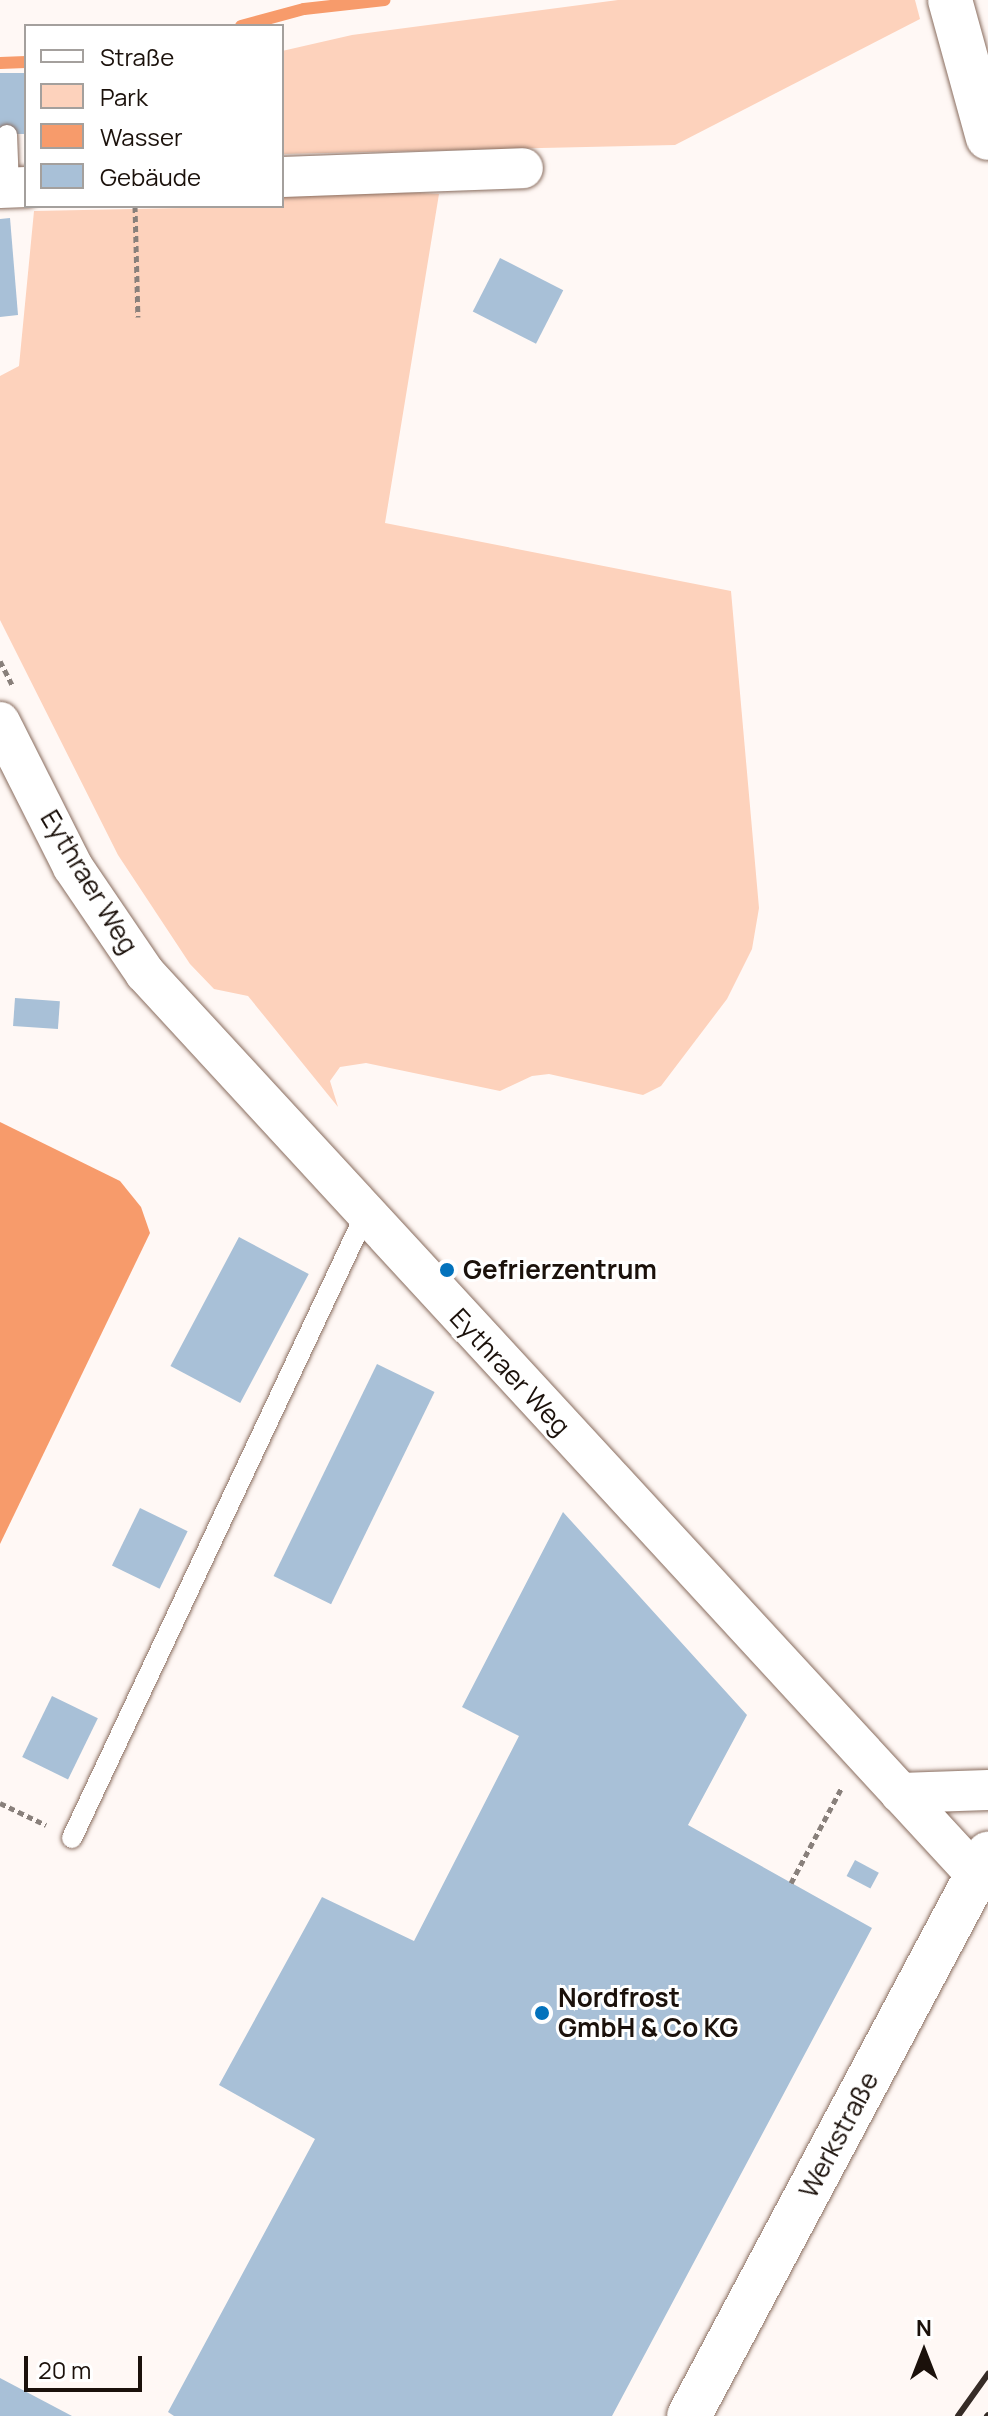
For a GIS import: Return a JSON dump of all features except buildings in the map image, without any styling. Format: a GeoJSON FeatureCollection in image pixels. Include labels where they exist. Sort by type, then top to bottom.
{"type":"FeatureCollection","features":[{"type":"Feature","properties":{"kind":"main road"},"geometry":{"type":"LineString","coordinates":[[950,0],[988,138]]}},
{"type":"Feature","properties":{"kind":"main road","name":"Werkstraße"},"geometry":{"type":"LineString","coordinates":[[689,2416],[983,1865]]}},
{"type":"Feature","properties":{"kind":"street"},"geometry":{"type":"LineString","coordinates":[[284,177],[523,168]]}},
{"type":"Feature","properties":{"kind":"street","name":"Eythraer Weg"},"geometry":{"type":"LineString","coordinates":[[0,722],[73,867],[145,973],[900,1793],[983,1865]]}},
{"type":"Feature","properties":{"kind":"street"},"geometry":{"type":"LineString","coordinates":[[900,1793],[988,1790]]}},
{"type":"Feature","properties":{"kind":"lane"},"geometry":{"type":"LineString","coordinates":[[7,135],[12,187]]}},
{"type":"Feature","properties":{"kind":"lane"},"geometry":{"type":"LineString","coordinates":[[72,1838],[365,1215]]}},
{"type":"Feature","properties":{"kind":"path"},"geometry":{"type":"LineString","coordinates":[[135,208],[138,317]]}},
{"type":"Feature","properties":{"kind":"path"},"geometry":{"type":"LineString","coordinates":[[791,1883],[847,1776]]}},
{"type":"Feature","properties":{"kind":"path"},"geometry":{"type":"LineString","coordinates":[[0,1803],[72,1838]]}},
{"type":"Feature","properties":{"kind":"green space"},"geometry":{"type":"Polygon","coordinates":[[[618,0],[915,0],[920,19],[675,145],[284,154],[284,51],[352,35],[618,0]]]}},
{"type":"Feature","properties":{"kind":"green space"},"geometry":{"type":"Polygon","coordinates":[[[383,191],[439,194],[385,523],[731,591],[759,908],[752,949],[727,999],[661,1086],[643,1095],[549,1074],[532,1076],[500,1091],[366,1063],[340,1067],[330,1081],[338,1107],[248,996],[214,989],[190,964],[118,855],[0,620],[0,376],[19,366],[34,211],[284,208],[284,196],[383,191]]]}},
{"type":"Feature","properties":{"kind":"water"},"geometry":{"type":"Polygon","coordinates":[[[0,1122],[120,1181],[141,1207],[150,1233],[0,1544],[0,1122]]]}},
{"type":"Feature","properties":{"kind":"waterway"},"geometry":{"type":"LineString","coordinates":[[248,24],[304,9],[384,0]]}},
{"type":"Feature","properties":{"kind":"waterway"},"geometry":{"type":"LineString","coordinates":[[0,63],[24,62]]}},
{"type":"Feature","properties":{"kind":"railway"},"geometry":{"type":"LineString","coordinates":[[958,2416],[988,2374]]}},
{"type":"Feature","properties":{"kind":"place","name":"Gefrierzentrum"},"geometry":{"type":"Point","coordinates":[447,1270]}},
{"type":"Feature","properties":{"kind":"place","name":"Nordfrost GmbH & Co KG"},"geometry":{"type":"Point","coordinates":[542,2013]}}]}
